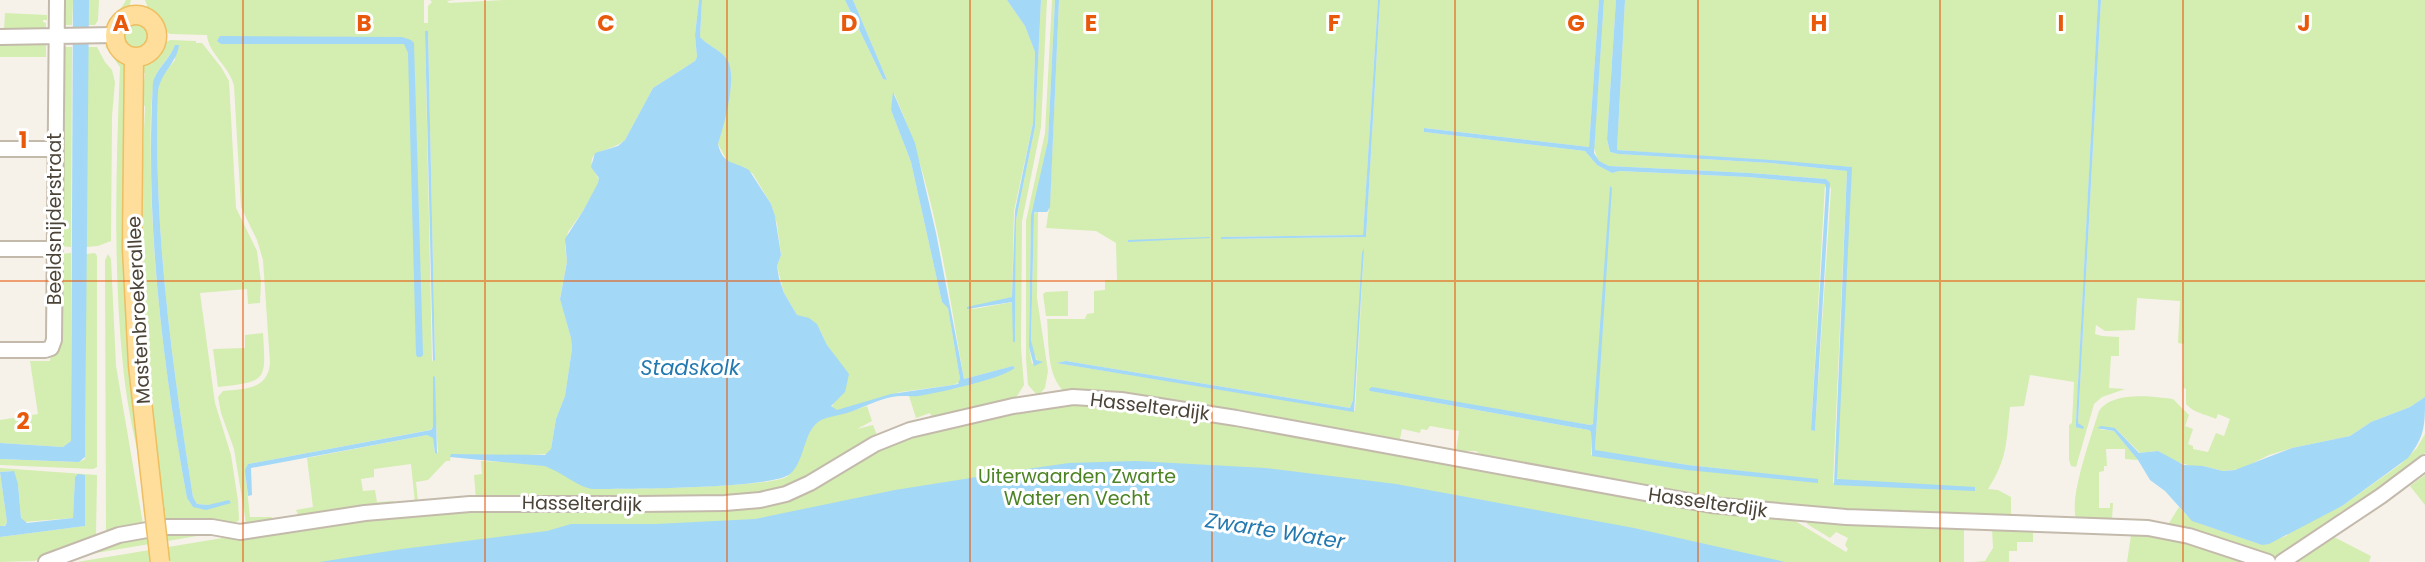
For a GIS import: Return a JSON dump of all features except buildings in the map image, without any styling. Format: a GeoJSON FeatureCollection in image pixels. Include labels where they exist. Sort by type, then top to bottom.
{"type":"FeatureCollection","features":[{"type":"Feature","properties":{"kind":"main road"},"geometry":{"type":"LineString","coordinates":[[136,7],[152,22],[157,33],[151,50],[134,57],[122,52],[114,35],[119,23],[136,7]]}},
{"type":"Feature","properties":{"kind":"main road","name":"Mastenbroekerallee"},"geometry":{"type":"LineString","coordinates":[[134,57],[132,248],[138,365],[160,562]]}},
{"type":"Feature","properties":{"kind":"street","name":"Beeldsnijderstraat"},"geometry":{"type":"LineString","coordinates":[[0,350],[51,348],[54,340],[55,149],[62,37],[57,0]]}},
{"type":"Feature","properties":{"kind":"street"},"geometry":{"type":"LineString","coordinates":[[0,37],[114,35]]}},
{"type":"Feature","properties":{"kind":"street"},"geometry":{"type":"LineString","coordinates":[[0,149],[55,149]]}},
{"type":"Feature","properties":{"kind":"street"},"geometry":{"type":"LineString","coordinates":[[0,249],[54,249]]}},
{"type":"Feature","properties":{"kind":"street","name":"Hasselterdijk"},"geometry":{"type":"LineString","coordinates":[[46,562],[119,535],[164,527],[212,527],[240,532],[365,513],[470,503],[710,503],[771,498],[810,483],[875,444],[909,430],[1040,401],[1084,397],[1129,401],[1236,418],[1711,505],[1846,517],[2148,528],[2189,536],[2268,562]]}},
{"type":"Feature","properties":{"kind":"street"},"geometry":{"type":"LineString","coordinates":[[2282,562],[2425,463]]}},
{"type":"Feature","properties":{"kind":"green space"},"geometry":{"type":"Polygon","coordinates":[[[63,0],[73,0],[72,25],[62,25],[63,0]]]}},
{"type":"Feature","properties":{"kind":"green space"},"geometry":{"type":"Polygon","coordinates":[[[89,0],[99,0],[98,20],[95,25],[87,25],[89,0]]]}},
{"type":"Feature","properties":{"kind":"green space"},"geometry":{"type":"Polygon","coordinates":[[[126,0],[131,0],[125,14],[106,29],[110,21],[126,0]]]}},
{"type":"Feature","properties":{"kind":"green space"},"geometry":{"type":"Polygon","coordinates":[[[145,0],[424,0],[424,23],[428,23],[428,6],[432,2],[430,0],[455,0],[447,1],[449,3],[504,0],[699,0],[695,61],[653,88],[625,140],[593,157],[593,169],[599,179],[598,184],[568,232],[565,245],[567,262],[560,298],[572,349],[565,396],[556,419],[548,454],[451,454],[450,461],[446,461],[428,480],[416,482],[418,501],[415,503],[411,464],[374,469],[374,477],[361,479],[363,491],[375,490],[377,502],[394,501],[394,506],[299,517],[296,510],[313,507],[307,458],[427,435],[433,438],[435,454],[438,452],[433,376],[433,427],[430,430],[248,464],[246,480],[250,517],[272,517],[268,524],[251,526],[246,523],[234,449],[218,397],[223,391],[247,388],[260,383],[268,372],[270,363],[263,260],[257,240],[241,207],[234,86],[211,48],[207,35],[170,34],[161,29],[145,0]],[[425,31],[432,361],[435,360],[428,31],[425,31]]]}},
{"type":"Feature","properties":{"kind":"green space"},"geometry":{"type":"Polygon","coordinates":[[[702,0],[845,0],[883,79],[887,80],[853,0],[1007,0],[1025,26],[1035,52],[1033,123],[1014,211],[1012,297],[968,310],[1013,302],[1015,342],[1016,220],[1035,127],[1041,0],[1047,0],[1041,127],[1022,221],[1021,348],[1024,385],[1012,404],[933,421],[930,413],[916,418],[909,396],[957,388],[1015,368],[1013,366],[964,379],[938,233],[908,127],[894,93],[891,110],[911,162],[942,302],[948,307],[960,382],[900,392],[837,411],[832,408],[842,366],[820,330],[797,315],[784,293],[777,266],[781,255],[777,224],[771,204],[753,174],[744,167],[734,166],[726,159],[718,144],[729,100],[730,66],[720,52],[700,37],[702,0]]]}},
{"type":"Feature","properties":{"kind":"green space"},"geometry":{"type":"Polygon","coordinates":[[[1052,0],[1055,0],[1048,141],[1031,222],[1029,347],[1032,364],[1037,360],[1031,340],[1034,214],[1038,211],[1037,298],[1048,371],[1045,388],[1038,396],[1028,385],[1026,359],[1026,221],[1045,133],[1052,0]]]}},
{"type":"Feature","properties":{"kind":"green space"},"geometry":{"type":"Polygon","coordinates":[[[1059,0],[1378,0],[1363,235],[1221,239],[1366,237],[1380,0],[1599,0],[1589,147],[1425,128],[1424,132],[1585,151],[1597,165],[1612,173],[1618,171],[1748,177],[1825,184],[1811,430],[1815,431],[1831,189],[1826,179],[1609,166],[1598,161],[1594,148],[1604,0],[1616,0],[1607,139],[1610,152],[1847,171],[1833,483],[1840,480],[1836,477],[1851,167],[1617,150],[1625,0],[2098,0],[2076,427],[2080,425],[2101,0],[2425,0],[2425,397],[2410,407],[2371,422],[2350,436],[2292,448],[2269,455],[2241,469],[2223,471],[2190,466],[2172,460],[2158,451],[2140,453],[2115,428],[2098,429],[2114,431],[2138,460],[2125,459],[2125,449],[2106,449],[2107,466],[2104,466],[2104,471],[2099,472],[2099,508],[2110,508],[2110,503],[2113,503],[2112,520],[2077,521],[2075,512],[2082,467],[2099,411],[2105,405],[2113,400],[2133,396],[2173,399],[2189,415],[2185,426],[2193,429],[2188,444],[2193,446],[2193,449],[2208,452],[2216,433],[2224,436],[2230,419],[2218,414],[2216,419],[2186,404],[2186,389],[2183,388],[2184,344],[2178,343],[2180,301],[2137,298],[2135,330],[2105,331],[2096,325],[2095,334],[2119,337],[2119,356],[2111,356],[2109,388],[2125,389],[2102,397],[2094,404],[2076,467],[2071,466],[2069,460],[2069,425],[2072,423],[2074,382],[2030,375],[2024,406],[2010,407],[2003,459],[1988,489],[1998,490],[2011,497],[2011,520],[1710,501],[1479,459],[1480,454],[1476,451],[1456,451],[1459,431],[1430,426],[1427,430],[1421,429],[1420,433],[1402,429],[1399,444],[1065,392],[1051,368],[1047,319],[1085,319],[1087,314],[1094,313],[1094,291],[1105,290],[1105,280],[1117,280],[1116,243],[1096,231],[1046,228],[1050,202],[1059,0]],[[1611,186],[1594,423],[1590,425],[1370,391],[1589,430],[1591,455],[1819,480],[1595,451],[1611,186]],[[1364,248],[1353,400],[1350,408],[1066,361],[1056,363],[1355,411],[1364,248]]]}},
{"type":"Feature","properties":{"kind":"green space"},"geometry":{"type":"Polygon","coordinates":[[[5,13],[47,15],[47,20],[43,20],[46,28],[4,29],[5,13]]]}},
{"type":"Feature","properties":{"kind":"green space"},"geometry":{"type":"Polygon","coordinates":[[[137,23],[147,27],[151,37],[147,47],[137,51],[127,47],[123,37],[127,27],[137,23]]]}},
{"type":"Feature","properties":{"kind":"green space"},"geometry":{"type":"Polygon","coordinates":[[[170,40],[202,43],[229,81],[236,208],[257,251],[261,282],[260,303],[248,304],[247,289],[200,293],[215,403],[231,455],[238,501],[239,520],[233,525],[166,522],[164,508],[160,508],[140,317],[139,158],[143,158],[145,107],[142,100],[145,73],[142,72],[150,57],[170,40]],[[175,45],[154,81],[151,105],[152,218],[168,378],[187,498],[193,507],[208,505],[197,504],[193,497],[171,346],[158,194],[159,80],[175,60],[175,45]]]}},
{"type":"Feature","properties":{"kind":"green space"},"geometry":{"type":"Polygon","coordinates":[[[43,41],[46,42],[46,57],[0,57],[0,45],[42,45],[43,41]]]}},
{"type":"Feature","properties":{"kind":"green space"},"geometry":{"type":"Polygon","coordinates":[[[105,46],[120,56],[127,75],[147,492],[127,398],[120,329],[116,216],[120,67],[105,46]]]}},
{"type":"Feature","properties":{"kind":"green space"},"geometry":{"type":"Polygon","coordinates":[[[61,47],[72,47],[71,247],[60,246],[61,47]]]}},
{"type":"Feature","properties":{"kind":"green space"},"geometry":{"type":"Polygon","coordinates":[[[87,47],[97,47],[112,70],[115,82],[112,116],[111,241],[86,247],[87,47]]]}},
{"type":"Feature","properties":{"kind":"green space"},"geometry":{"type":"Polygon","coordinates":[[[71,253],[71,441],[63,447],[0,443],[0,420],[38,414],[30,361],[50,361],[61,254],[71,253]]]}},
{"type":"Feature","properties":{"kind":"green space"},"geometry":{"type":"Polygon","coordinates":[[[95,253],[97,467],[0,465],[0,459],[79,462],[85,459],[86,254],[95,253]]]}},
{"type":"Feature","properties":{"kind":"green space"},"geometry":{"type":"Polygon","coordinates":[[[108,254],[111,259],[116,366],[143,524],[106,535],[105,260],[108,254]]]}},
{"type":"Feature","properties":{"kind":"green space"},"geometry":{"type":"Polygon","coordinates":[[[1068,291],[1068,316],[1046,316],[1043,294],[1068,291]]]}},
{"type":"Feature","properties":{"kind":"green space"},"geometry":{"type":"Polygon","coordinates":[[[263,333],[264,361],[260,376],[246,383],[218,387],[213,349],[245,348],[245,335],[263,333]]]}},
{"type":"Feature","properties":{"kind":"green space","name":"Uiterwaarden Zwarte Water en Vecht"},"geometry":{"type":"Polygon","coordinates":[[[1101,402],[1787,516],[1846,552],[1848,538],[1836,532],[1830,538],[1807,524],[1807,519],[1964,525],[1964,562],[77,562],[283,528],[415,511],[753,504],[907,435],[1036,405],[1101,402]]]}},
{"type":"Feature","properties":{"kind":"green space"},"geometry":{"type":"Polygon","coordinates":[[[867,406],[872,421],[857,429],[873,425],[879,440],[808,481],[756,497],[476,500],[474,475],[482,474],[481,461],[545,466],[594,489],[696,487],[777,480],[788,476],[794,470],[810,432],[820,420],[867,406]]]}},
{"type":"Feature","properties":{"kind":"green space"},"geometry":{"type":"Polygon","coordinates":[[[2425,434],[2425,453],[2416,461],[2340,512],[2331,526],[2281,557],[2261,557],[2166,528],[2179,507],[2187,516],[2201,524],[2262,545],[2286,536],[2296,528],[2342,506],[2401,464],[2417,448],[2425,434]]]}},
{"type":"Feature","properties":{"kind":"green space"},"geometry":{"type":"Polygon","coordinates":[[[0,468],[97,475],[96,537],[91,542],[34,561],[0,562],[0,537],[85,526],[75,477],[73,518],[24,522],[21,518],[18,484],[13,471],[0,472],[0,468]]]}},
{"type":"Feature","properties":{"kind":"green space"},"geometry":{"type":"Polygon","coordinates":[[[0,472],[7,522],[4,526],[0,526],[0,472]]]}},
{"type":"Feature","properties":{"kind":"green space"},"geometry":{"type":"Polygon","coordinates":[[[2425,475],[2425,505],[2410,486],[2425,475]]]}},
{"type":"Feature","properties":{"kind":"green space"},"geometry":{"type":"Polygon","coordinates":[[[2033,527],[2033,542],[2017,542],[2017,551],[2009,551],[2009,562],[1973,562],[1985,561],[1993,548],[1992,528],[2033,527]]]}},
{"type":"Feature","properties":{"kind":"green space"},"geometry":{"type":"Polygon","coordinates":[[[2132,529],[2159,532],[2262,562],[2127,562],[2132,529]]]}},
{"type":"Feature","properties":{"kind":"green space"},"geometry":{"type":"Polygon","coordinates":[[[227,531],[84,555],[100,546],[134,536],[227,531]]]}},
{"type":"Feature","properties":{"kind":"green space"},"geometry":{"type":"Polygon","coordinates":[[[2332,536],[2371,556],[2369,562],[2295,562],[2295,558],[2332,536]]]}},
{"type":"Feature","properties":{"kind":"water"},"geometry":{"type":"Polygon","coordinates":[[[73,0],[89,0],[85,457],[79,462],[0,459],[0,443],[63,447],[71,441],[73,0]]]}},
{"type":"Feature","properties":{"kind":"water","name":"Stadskolk"},"geometry":{"type":"Polygon","coordinates":[[[699,0],[702,0],[700,37],[720,52],[730,65],[731,87],[718,144],[720,151],[726,160],[749,170],[771,204],[781,255],[777,266],[784,293],[797,315],[809,318],[817,324],[827,345],[849,374],[845,392],[831,406],[837,410],[891,394],[958,384],[960,379],[948,308],[942,302],[911,162],[891,110],[893,92],[915,143],[936,233],[964,379],[1013,366],[1015,368],[969,385],[918,396],[892,397],[826,418],[813,428],[790,474],[756,483],[594,489],[582,486],[544,466],[450,457],[451,454],[545,455],[551,449],[556,419],[565,396],[572,349],[560,299],[567,262],[565,239],[598,183],[599,178],[591,167],[595,153],[618,146],[625,140],[653,88],[695,61],[699,0]]]}},
{"type":"Feature","properties":{"kind":"water"},"geometry":{"type":"Polygon","coordinates":[[[845,0],[853,0],[887,80],[883,79],[845,0]]]}},
{"type":"Feature","properties":{"kind":"water"},"geometry":{"type":"Polygon","coordinates":[[[1007,0],[1041,0],[1035,127],[1016,220],[1015,342],[1012,302],[967,309],[1012,297],[1015,211],[1033,123],[1035,52],[1025,26],[1007,0]]]}},
{"type":"Feature","properties":{"kind":"water"},"geometry":{"type":"Polygon","coordinates":[[[1055,0],[1059,0],[1050,207],[1047,212],[1034,214],[1031,340],[1036,360],[1043,362],[1034,366],[1029,347],[1031,216],[1048,141],[1055,0]]]}},
{"type":"Feature","properties":{"kind":"water"},"geometry":{"type":"Polygon","coordinates":[[[1378,0],[1366,237],[1221,239],[1363,235],[1378,0]]]}},
{"type":"Feature","properties":{"kind":"water"},"geometry":{"type":"Polygon","coordinates":[[[1599,0],[1604,0],[1594,153],[1599,161],[1609,166],[1750,173],[1826,179],[1830,183],[1815,431],[1811,430],[1825,184],[1748,177],[1619,171],[1612,173],[1597,165],[1585,151],[1424,132],[1424,128],[1589,147],[1599,0]]]}},
{"type":"Feature","properties":{"kind":"water"},"geometry":{"type":"Polygon","coordinates":[[[1616,0],[1625,0],[1617,150],[1852,167],[1837,479],[1975,487],[1975,491],[1834,485],[1847,171],[1610,152],[1607,139],[1616,0]]]}},
{"type":"Feature","properties":{"kind":"water"},"geometry":{"type":"Polygon","coordinates":[[[2098,0],[2101,0],[2078,423],[2083,429],[2076,427],[2076,422],[2098,0]]]}},
{"type":"Feature","properties":{"kind":"water"},"geometry":{"type":"Polygon","coordinates":[[[425,31],[428,31],[433,361],[425,31]]]}},
{"type":"Feature","properties":{"kind":"water"},"geometry":{"type":"Polygon","coordinates":[[[220,36],[402,37],[414,43],[421,357],[416,354],[408,53],[404,44],[221,44],[217,41],[220,36]]]}},
{"type":"Feature","properties":{"kind":"water"},"geometry":{"type":"Polygon","coordinates":[[[175,45],[179,45],[178,51],[159,85],[158,92],[161,245],[171,346],[193,497],[197,504],[208,505],[229,500],[231,503],[206,510],[193,507],[187,498],[163,343],[154,239],[151,186],[153,82],[175,45]]]}},
{"type":"Feature","properties":{"kind":"water"},"geometry":{"type":"Polygon","coordinates":[[[1610,186],[1612,188],[1595,450],[1688,465],[1818,479],[1818,483],[1687,470],[1592,456],[1589,430],[1370,391],[1372,387],[1593,424],[1610,186]]]}},
{"type":"Feature","properties":{"kind":"water"},"geometry":{"type":"Polygon","coordinates":[[[1210,238],[1128,242],[1128,240],[1210,238]]]}},
{"type":"Feature","properties":{"kind":"water"},"geometry":{"type":"Polygon","coordinates":[[[1364,248],[1354,412],[1056,363],[1066,361],[1350,408],[1353,400],[1364,248]]]}},
{"type":"Feature","properties":{"kind":"water"},"geometry":{"type":"Polygon","coordinates":[[[433,376],[437,454],[433,438],[427,435],[251,468],[252,495],[248,496],[245,470],[248,464],[431,430],[433,376]]]}},
{"type":"Feature","properties":{"kind":"water"},"geometry":{"type":"Polygon","coordinates":[[[2425,397],[2423,430],[2408,458],[2342,506],[2269,544],[2262,545],[2192,521],[2165,491],[2150,480],[2138,460],[2114,431],[2097,428],[2115,428],[2139,453],[2158,451],[2184,465],[2223,471],[2235,470],[2292,448],[2350,436],[2371,422],[2410,407],[2425,397]]]}},
{"type":"Feature","properties":{"kind":"water","name":"Uiterwaarden Zwarte Water en Vecht"},"geometry":{"type":"Polygon","coordinates":[[[1136,461],[1265,468],[1396,484],[1634,528],[1785,562],[320,562],[547,531],[571,524],[656,524],[755,519],[895,490],[1034,468],[1069,463],[1136,461]]]}},
{"type":"Feature","properties":{"kind":"water"},"geometry":{"type":"Polygon","coordinates":[[[14,471],[21,518],[27,523],[73,518],[75,477],[78,474],[85,475],[85,526],[0,537],[0,526],[5,526],[7,522],[0,472],[14,471]]]}},
{"type":"Feature","properties":{"kind":"water label","name":"Zwarte Water"},"geometry":{"type":"Point","coordinates":[1275,531]}}]}
